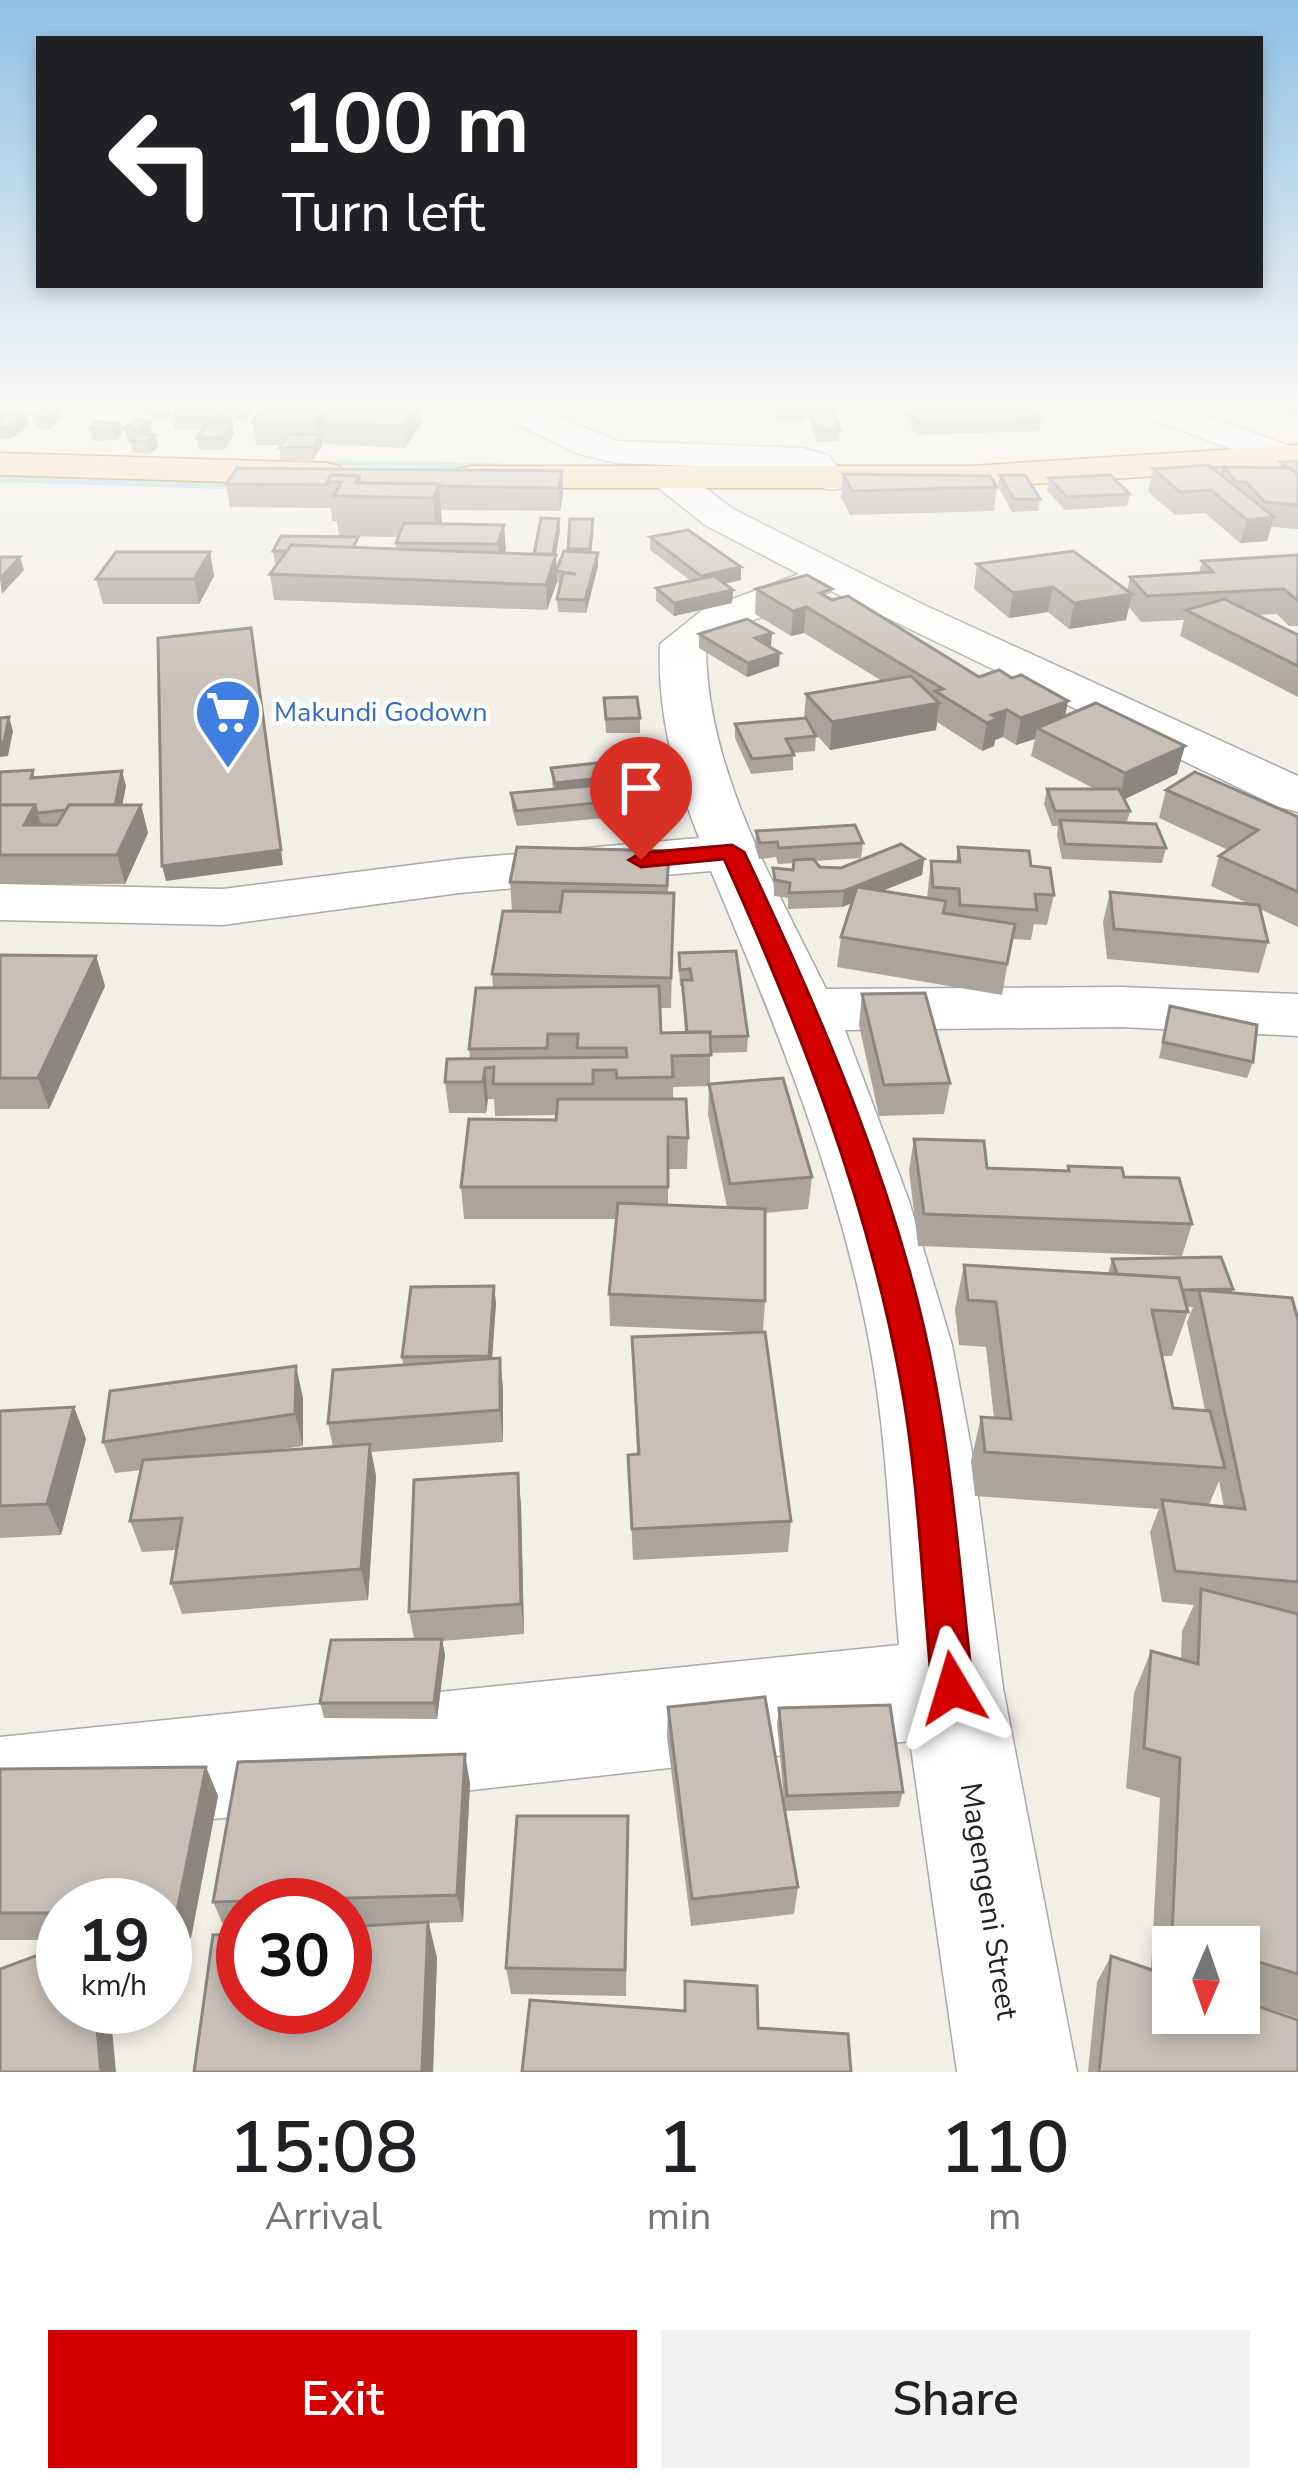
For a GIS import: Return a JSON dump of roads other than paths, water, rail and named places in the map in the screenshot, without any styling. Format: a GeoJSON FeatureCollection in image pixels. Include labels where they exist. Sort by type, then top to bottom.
{"type":"FeatureCollection","features":[{"type":"Feature","properties":{"kind":"street"},"geometry":{"type":"LineString","coordinates":[[699,503],[719,518],[834,577],[1298,796]]}},
{"type":"Feature","properties":{"kind":"street","name":"Magengeni Street"},"geometry":{"type":"LineString","coordinates":[[834,577],[745,608],[683,644],[682,692],[732,852],[806,1010],[886,1252],[918,1381],[953,1688],[1017,2072]]}},
{"type":"Feature","properties":{"kind":"street"},"geometry":{"type":"LineString","coordinates":[[0,902],[223,907],[459,877],[732,852]]}},
{"type":"Feature","properties":{"kind":"street"},"geometry":{"type":"LineString","coordinates":[[806,1010],[1120,1006],[1298,1015]]}},
{"type":"Feature","properties":{"kind":"street"},"geometry":{"type":"LineString","coordinates":[[0,1790],[953,1688]]}},
{"type":"Feature","properties":{"kind":"place","name":"Makundi Godown"},"geometry":{"type":"Point","coordinates":[228,771]}}]}
